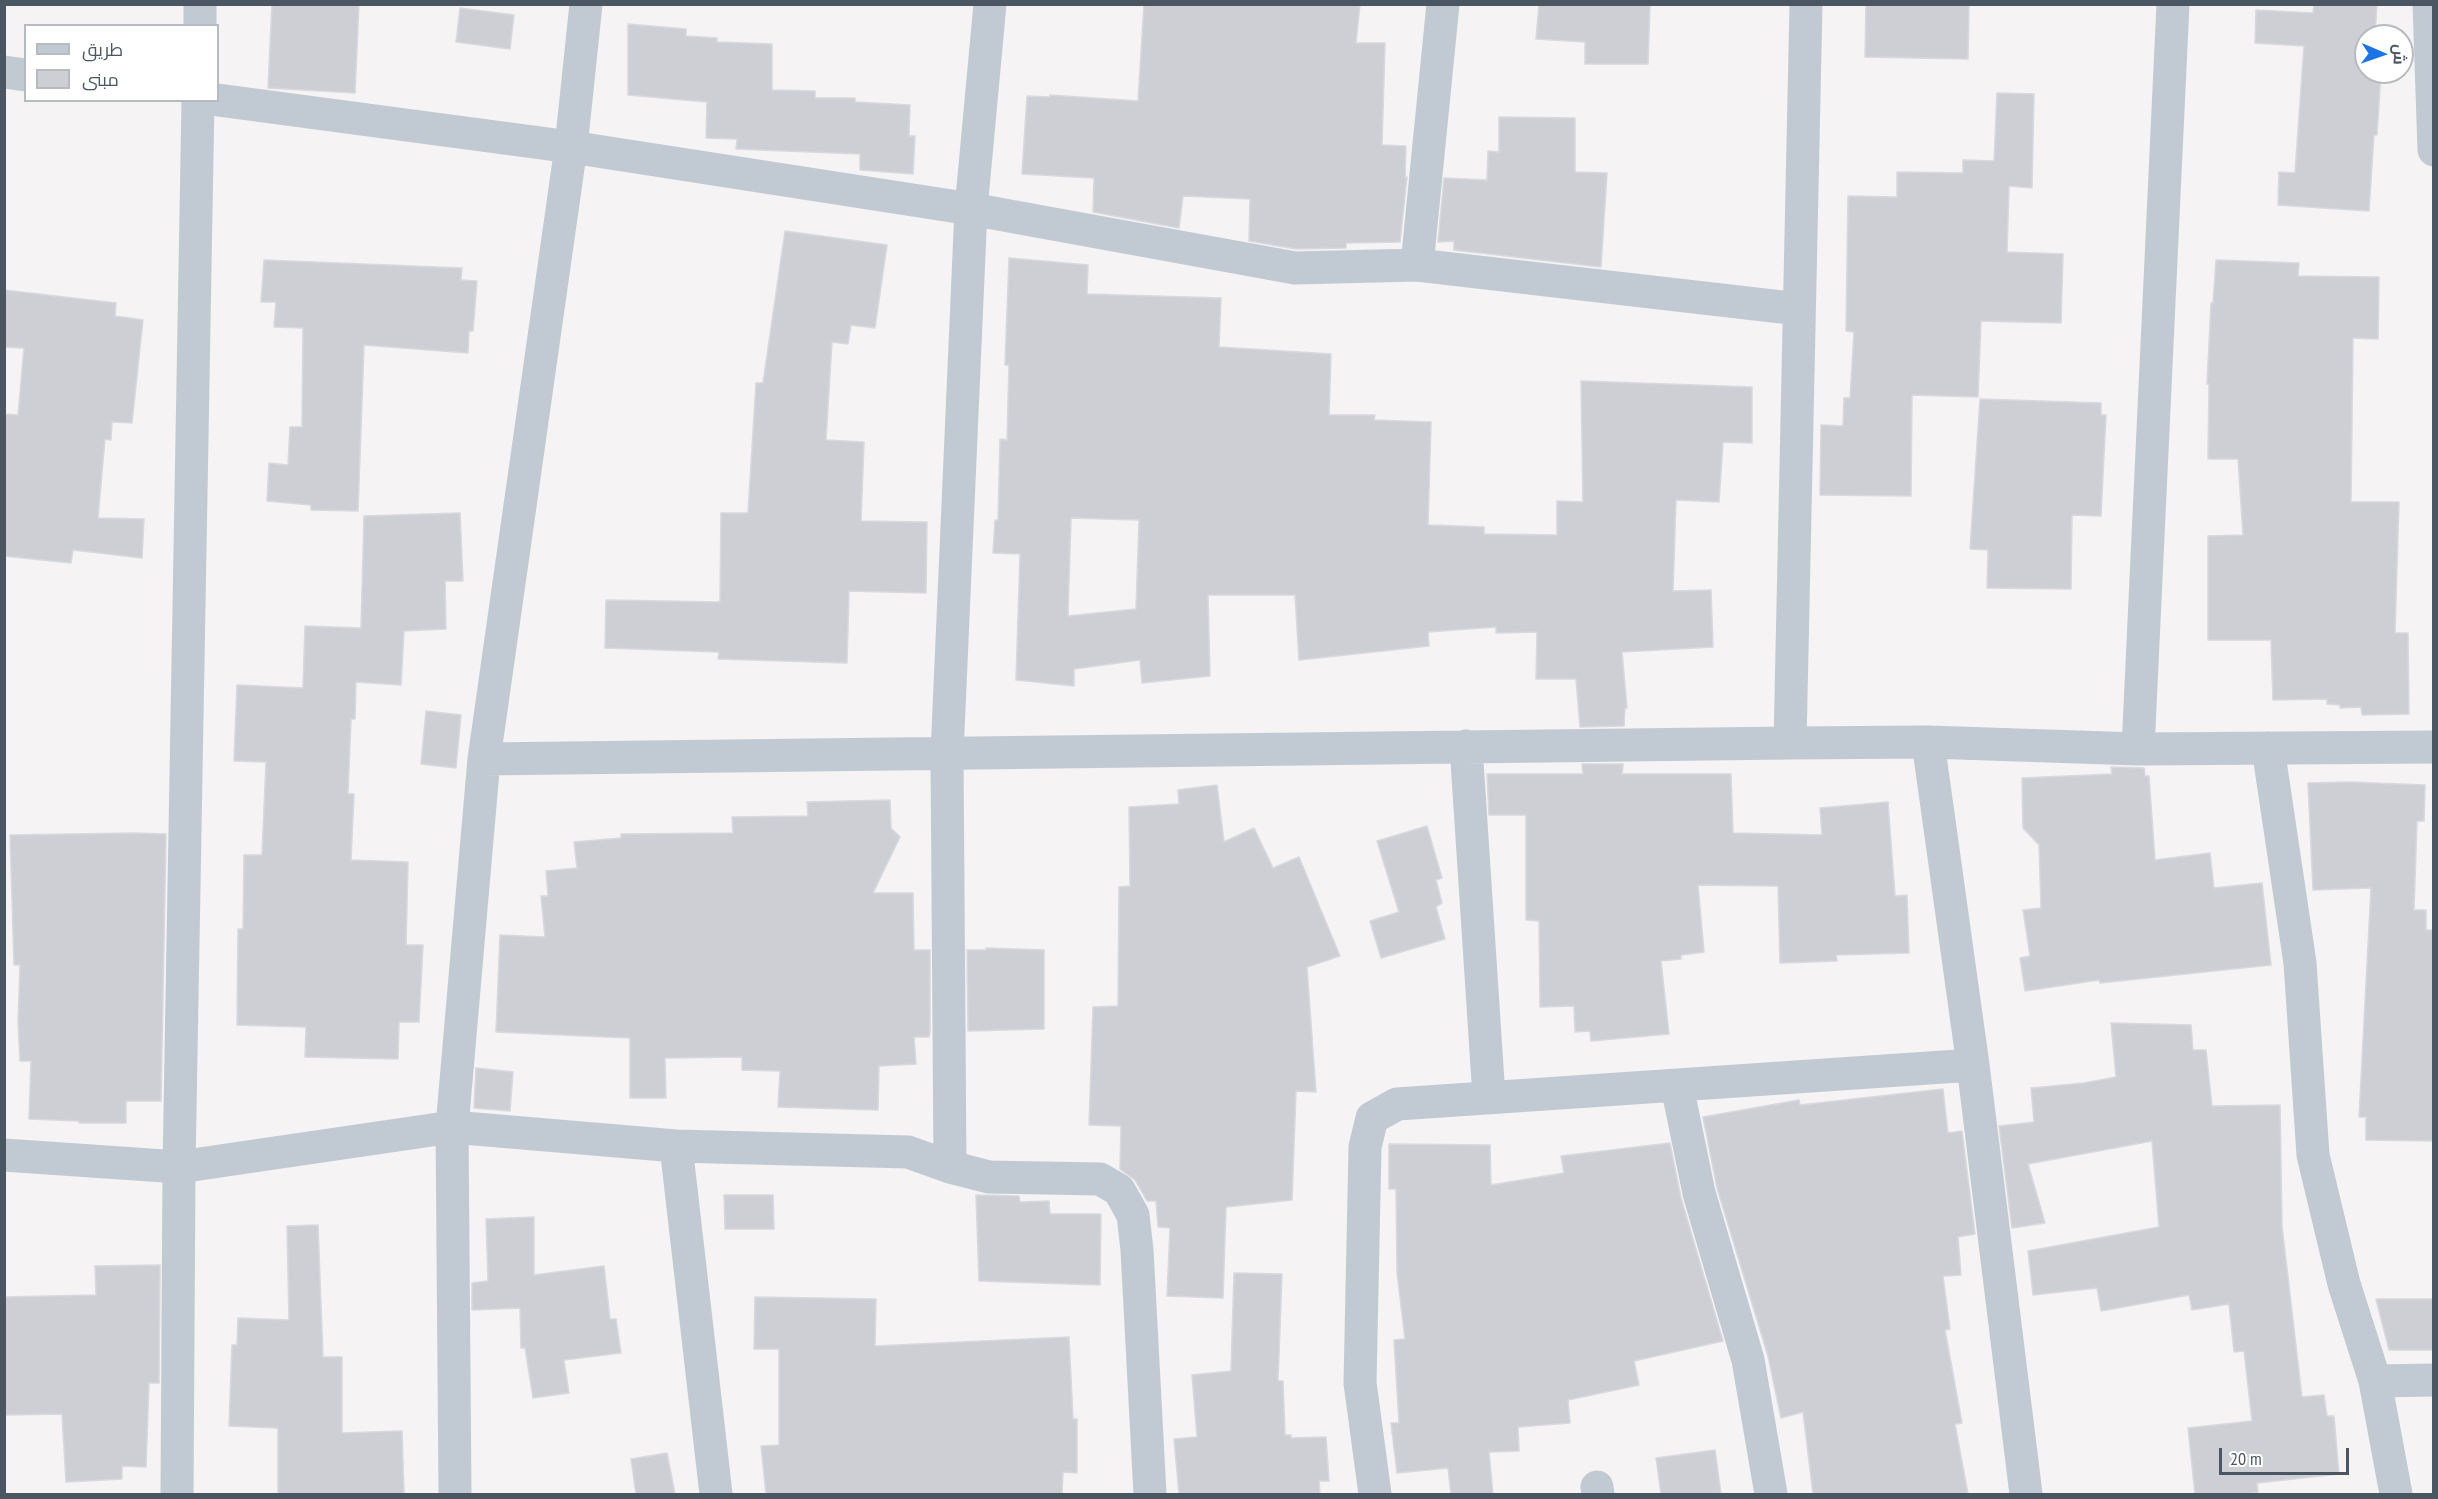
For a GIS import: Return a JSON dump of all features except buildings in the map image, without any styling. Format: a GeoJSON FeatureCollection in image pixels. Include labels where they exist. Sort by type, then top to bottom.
{"type":"FeatureCollection","features":[{"type":"Feature","properties":{"kind":"street"},"geometry":{"type":"LineString","coordinates":[[200,4],[200,24]]}},
{"type":"Feature","properties":{"kind":"street"},"geometry":{"type":"LineString","coordinates":[[455,1494],[452,1127],[484,759],[571,147],[586,4]]}},
{"type":"Feature","properties":{"kind":"street"},"geometry":{"type":"LineString","coordinates":[[950,1167],[947,754],[971,209],[990,4]]}},
{"type":"Feature","properties":{"kind":"street"},"geometry":{"type":"LineString","coordinates":[[1417,265],[1443,4]]}},
{"type":"Feature","properties":{"kind":"street"},"geometry":{"type":"LineString","coordinates":[[1790,743],[1806,4]]}},
{"type":"Feature","properties":{"kind":"street"},"geometry":{"type":"LineString","coordinates":[[2138,750],[2173,4]]}},
{"type":"Feature","properties":{"kind":"street"},"geometry":{"type":"LineString","coordinates":[[2429,4],[2433,150]]}},
{"type":"Feature","properties":{"kind":"street"},"geometry":{"type":"LineString","coordinates":[[4,72],[24,75]]}},
{"type":"Feature","properties":{"kind":"street"},"geometry":{"type":"LineString","coordinates":[[219,100],[571,147],[971,209],[1295,268],[1417,265],[1799,309]]}},
{"type":"Feature","properties":{"kind":"street"},"geometry":{"type":"LineString","coordinates":[[177,1494],[179,1167],[198,102]]}},
{"type":"Feature","properties":{"kind":"street"},"geometry":{"type":"LineString","coordinates":[[484,759],[1928,742],[2138,750],[2433,747]]}},
{"type":"Feature","properties":{"kind":"street"},"geometry":{"type":"LineString","coordinates":[[1928,742],[1973,1065],[2026,1494]]}},
{"type":"Feature","properties":{"kind":"street"},"geometry":{"type":"LineString","coordinates":[[1466,746],[1489,1097]]}},
{"type":"Feature","properties":{"kind":"street"},"geometry":{"type":"LineString","coordinates":[[2268,748],[2300,963],[2313,1155],[2344,1284],[2375,1381],[2396,1494]]}},
{"type":"Feature","properties":{"kind":"street"},"geometry":{"type":"LineString","coordinates":[[1375,1494],[1360,1383],[1365,1147],[1372,1118],[1398,1104],[1973,1065]]}},
{"type":"Feature","properties":{"kind":"street"},"geometry":{"type":"LineString","coordinates":[[1677,1086],[1700,1193],[1748,1360],[1771,1494]]}},
{"type":"Feature","properties":{"kind":"street"},"geometry":{"type":"LineString","coordinates":[[4,1155],[179,1167],[452,1127],[676,1146],[908,1152],[950,1167],[989,1177],[1100,1179],[1119,1190],[1132,1215],[1137,1250],[1150,1494]]}},
{"type":"Feature","properties":{"kind":"street"},"geometry":{"type":"LineString","coordinates":[[676,1146],[716,1494]]}},
{"type":"Feature","properties":{"kind":"street"},"geometry":{"type":"LineString","coordinates":[[2375,1381],[2433,1380]]}}]}
